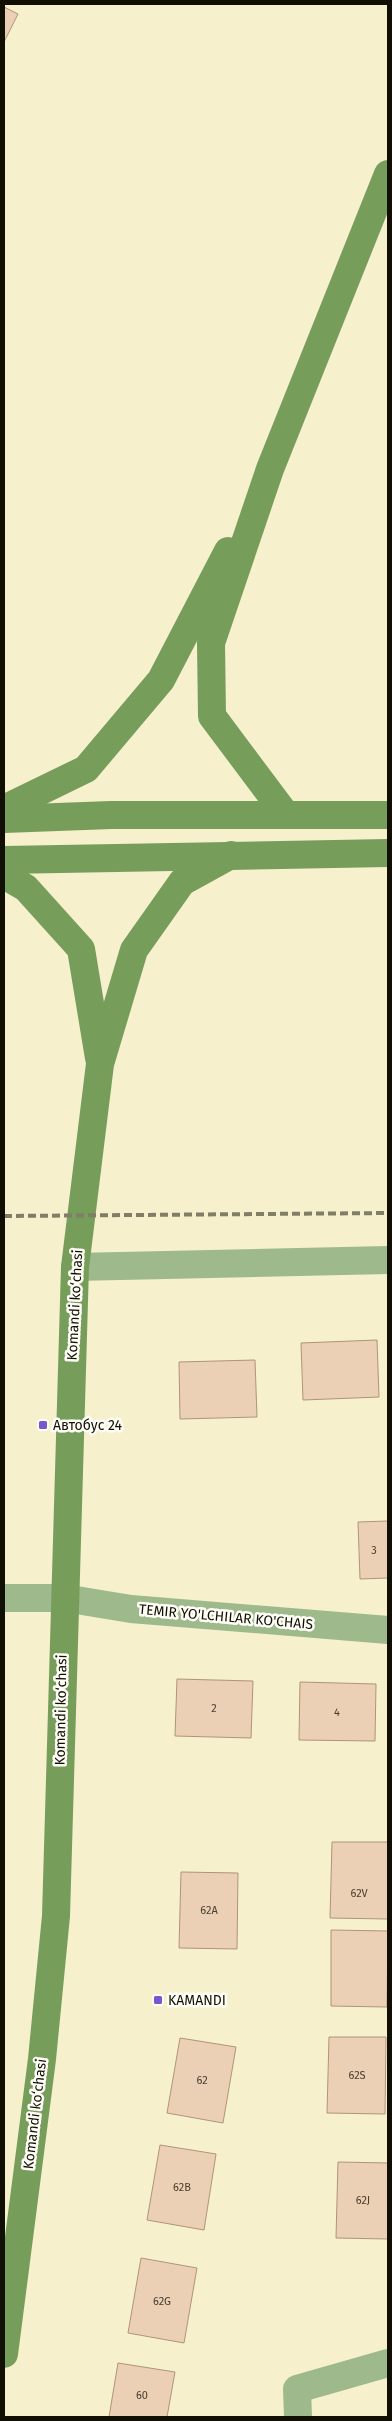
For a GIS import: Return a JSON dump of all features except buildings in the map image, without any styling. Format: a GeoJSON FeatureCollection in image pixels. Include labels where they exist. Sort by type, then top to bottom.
{"type":"FeatureCollection","features":[{"type":"Feature","properties":{"kind":"main road"},"geometry":{"type":"LineString","coordinates":[[286,815],[212,716],[211,643],[270,469],[388,174]]}},
{"type":"Feature","properties":{"kind":"main road"},"geometry":{"type":"LineString","coordinates":[[4,809],[86,768],[161,680],[270,469]]}},
{"type":"Feature","properties":{"kind":"main road"},"geometry":{"type":"LineString","coordinates":[[4,818],[111,815],[388,815]]}},
{"type":"Feature","properties":{"kind":"main road"},"geometry":{"type":"LineString","coordinates":[[4,860],[388,853]]}},
{"type":"Feature","properties":{"kind":"main road","name":"Komandi ko‘chasi"},"geometry":{"type":"LineString","coordinates":[[4,2354],[42,2059],[56,1916],[75,1267],[100,1064],[134,950],[182,882],[232,855]]}},
{"type":"Feature","properties":{"kind":"main road","name":"Komandi ko‘chasi"},"geometry":{"type":"LineString","coordinates":[[4,875],[26,888],[81,949],[100,1064]]}},
{"type":"Feature","properties":{"kind":"street"},"geometry":{"type":"LineString","coordinates":[[75,1267],[388,1260]]}},
{"type":"Feature","properties":{"kind":"street","name":"TEMIR YO'LCHILAR KO'CHAIS"},"geometry":{"type":"LineString","coordinates":[[4,1598],[64,1598],[131,1609],[388,1630]]}},
{"type":"Feature","properties":{"kind":"street"},"geometry":{"type":"LineString","coordinates":[[298,2417],[297,2388],[388,2363]]}},
{"type":"Feature","properties":{"kind":"railway"},"geometry":{"type":"LineString","coordinates":[[4,1216],[388,1213]]}},
{"type":"Feature","properties":{"kind":"place","name":"Автобус 24"},"geometry":{"type":"Point","coordinates":[43,1425]}},
{"type":"Feature","properties":{"kind":"place","name":"KAMANDI"},"geometry":{"type":"Point","coordinates":[158,2000]}}]}
